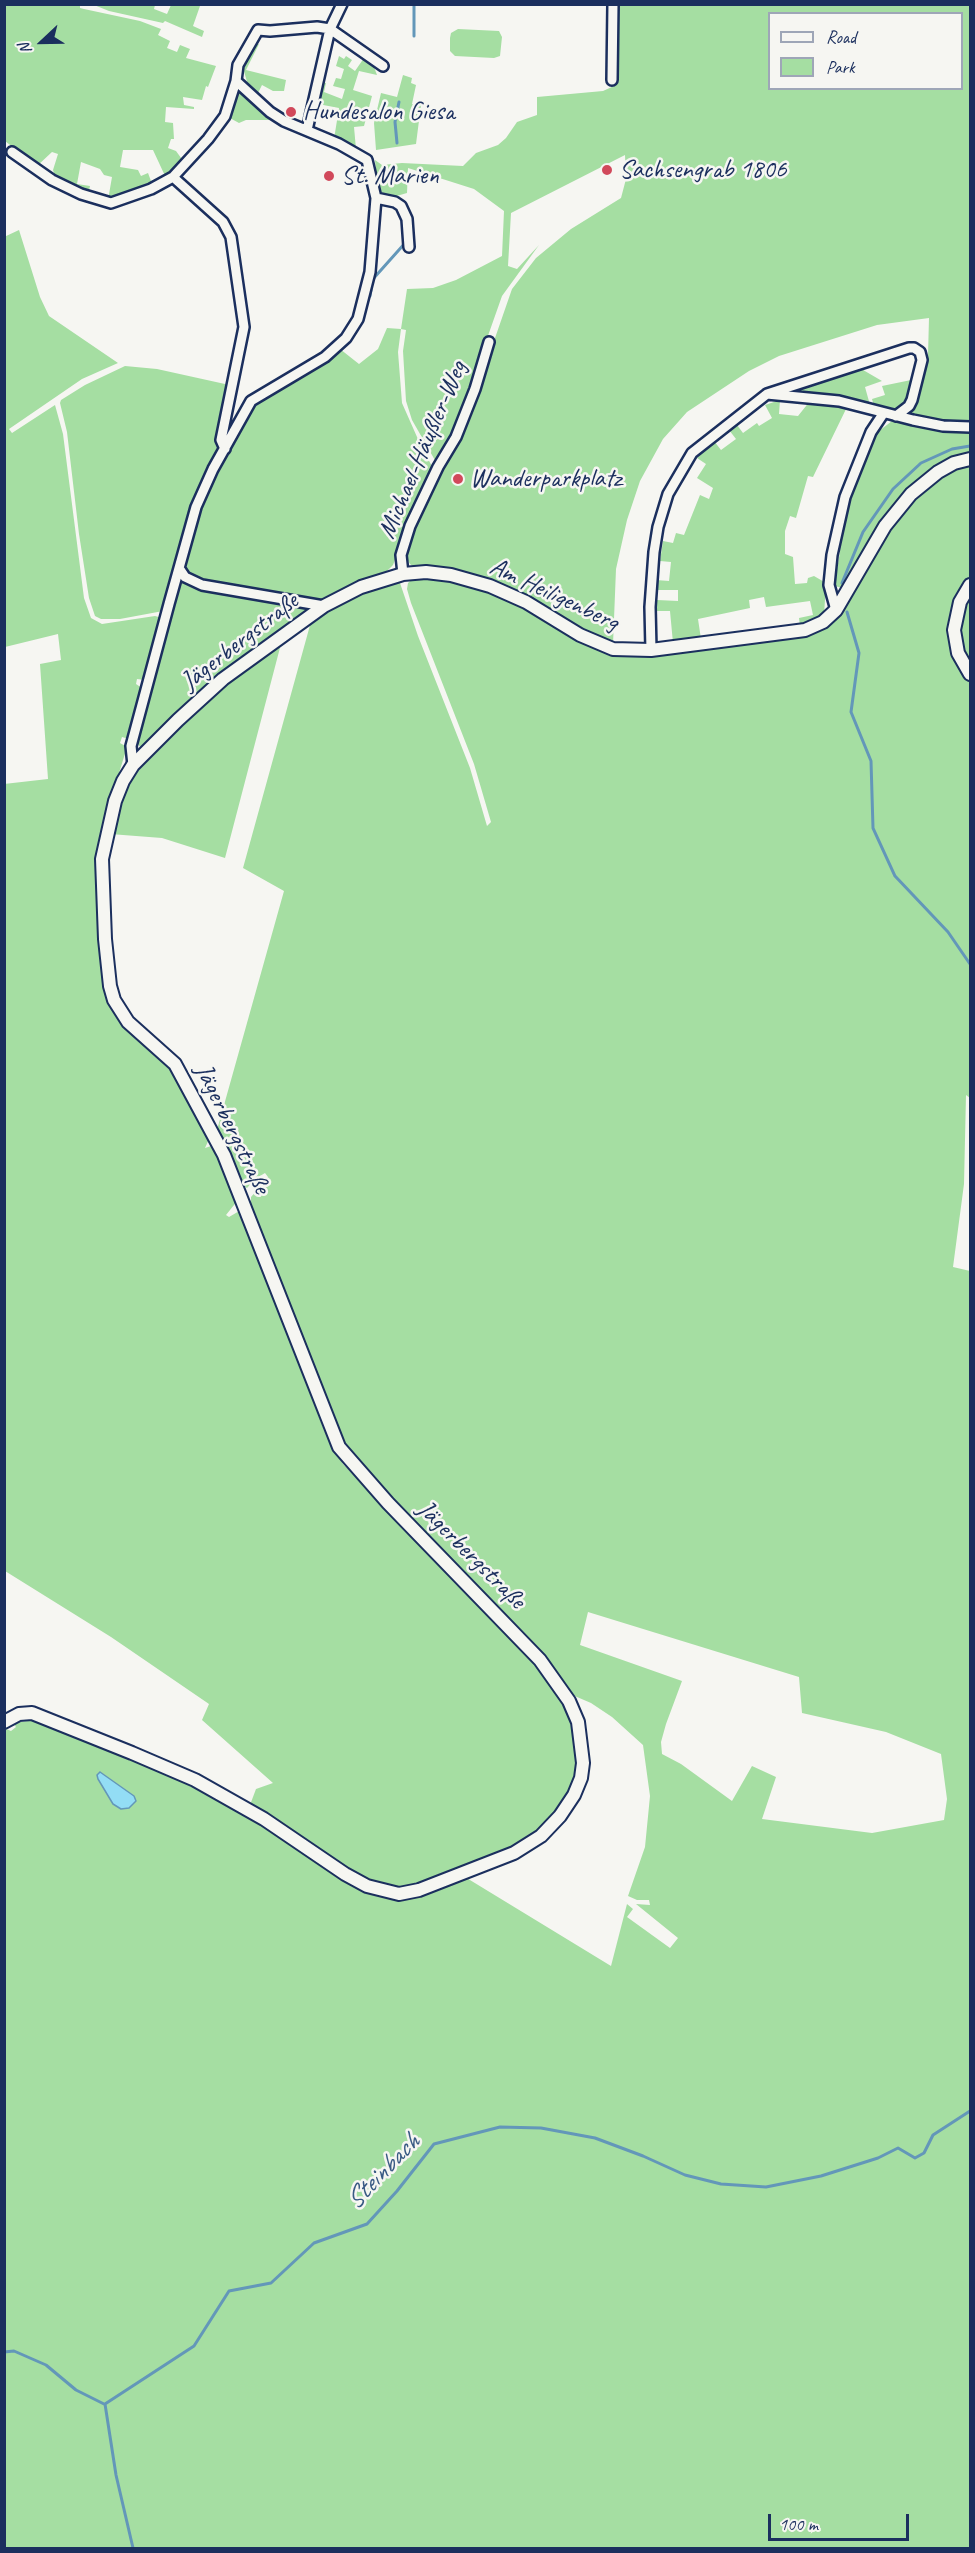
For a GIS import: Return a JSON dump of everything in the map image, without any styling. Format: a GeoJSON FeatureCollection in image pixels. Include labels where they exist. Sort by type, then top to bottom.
{"type":"FeatureCollection","features":[{"type":"Feature","properties":{"kind":"street"},"geometry":{"type":"LineString","coordinates":[[236,81],[270,112],[308,130],[330,29],[342,4]]}},
{"type":"Feature","properties":{"kind":"street"},"geometry":{"type":"LineString","coordinates":[[612,80],[613,4]]}},
{"type":"Feature","properties":{"kind":"street"},"geometry":{"type":"LineString","coordinates":[[12,152],[52,180],[107,203],[151,189],[173,177],[219,127],[236,81],[242,55],[258,30],[317,27],[330,29],[383,66]]}},
{"type":"Feature","properties":{"kind":"street","name":"Jägerbergstraße"},"geometry":{"type":"LineString","coordinates":[[134,765],[131,746],[196,507],[251,401],[324,357],[346,338],[358,319],[367,287],[376,198],[367,160],[308,130]]}},
{"type":"Feature","properties":{"kind":"street"},"geometry":{"type":"LineString","coordinates":[[173,177],[223,222],[231,237],[244,327],[221,440],[225,449]]}},
{"type":"Feature","properties":{"kind":"street"},"geometry":{"type":"LineString","coordinates":[[376,198],[395,202],[401,206],[407,219],[410,247]]}},
{"type":"Feature","properties":{"kind":"street","name":"Michael-Häußler-Weg"},"geometry":{"type":"LineString","coordinates":[[403,574],[401,555],[410,526],[438,467],[456,437],[475,389],[489,342]]}},
{"type":"Feature","properties":{"kind":"street","name":"Am Heiligenberg"},"geometry":{"type":"LineString","coordinates":[[651,650],[652,563],[658,527],[668,494],[692,453],[768,394],[865,361],[914,348],[920,352],[922,360],[912,400],[909,406],[896,416]]}},
{"type":"Feature","properties":{"kind":"street"},"geometry":{"type":"LineString","coordinates":[[768,394],[839,401],[883,414],[943,426],[970,427]]}},
{"type":"Feature","properties":{"kind":"street"},"geometry":{"type":"LineString","coordinates":[[836,610],[829,585],[832,555],[845,497],[871,432],[883,414]]}},
{"type":"Feature","properties":{"kind":"street","name":"Am Heiligenberg"},"geometry":{"type":"LineString","coordinates":[[403,574],[451,575],[490,586],[548,615],[597,644],[613,649],[651,650],[805,630],[823,622],[836,610],[885,526],[911,494],[938,472],[954,463],[970,459]]}},
{"type":"Feature","properties":{"kind":"street","name":"Jägerbergstraße"},"geometry":{"type":"LineString","coordinates":[[179,568],[185,577],[202,585],[324,606]]}},
{"type":"Feature","properties":{"kind":"street","name":"Jägerbergstraße"},"geometry":{"type":"LineString","coordinates":[[4,1722],[19,1714],[32,1713],[195,1780],[264,1819],[345,1874],[367,1886],[399,1893],[419,1890],[503,1857],[541,1836],[560,1816],[574,1795],[581,1778],[583,1763],[578,1722],[569,1701],[540,1659],[388,1503],[339,1447],[224,1155],[175,1064],[129,1022],[114,1000],[110,986],[105,939],[102,859],[115,801],[123,781],[134,765],[178,720],[224,679],[278,637],[324,606],[361,587],[403,574]]}},
{"type":"Feature","properties":{"kind":"street"},"geometry":{"type":"LineString","coordinates":[[970,585],[960,602],[954,630],[958,653],[970,674]]}},
{"type":"Feature","properties":{"kind":"green space"},"geometry":{"type":"Polygon","coordinates":[[[4,5],[80,5],[80,8],[140,21],[161,29],[158,35],[170,41],[167,48],[177,52],[180,45],[190,49],[186,58],[216,66],[202,100],[183,97],[184,105],[194,107],[194,109],[166,107],[165,122],[173,123],[174,139],[171,139],[168,148],[176,151],[184,162],[166,178],[153,150],[123,150],[120,167],[138,170],[141,176],[148,173],[151,181],[159,178],[161,181],[108,200],[112,177],[104,175],[100,169],[81,162],[77,184],[90,186],[88,195],[56,179],[53,170],[58,154],[52,152],[37,166],[5,141],[4,5]]]}},
{"type":"Feature","properties":{"kind":"green space"},"geometry":{"type":"Polygon","coordinates":[[[94,5],[155,5],[154,9],[167,14],[171,5],[197,5],[200,6],[193,26],[204,31],[202,37],[165,21],[163,23],[109,11],[94,5]]]}},
{"type":"Feature","properties":{"kind":"green space"},"geometry":{"type":"Polygon","coordinates":[[[617,5],[970,5],[970,454],[935,469],[845,589],[832,585],[833,569],[837,569],[840,552],[836,551],[849,499],[875,434],[896,418],[918,394],[928,355],[929,318],[877,325],[779,356],[749,371],[687,412],[663,439],[640,481],[627,520],[616,569],[613,644],[532,602],[415,568],[405,556],[412,528],[477,390],[512,289],[536,258],[571,229],[621,198],[626,179],[625,155],[511,213],[508,266],[517,269],[539,245],[502,296],[453,435],[440,460],[436,462],[412,420],[406,401],[403,351],[406,330],[401,329],[407,289],[433,288],[456,280],[502,256],[504,211],[474,189],[408,168],[407,193],[393,197],[386,195],[380,191],[377,182],[375,160],[382,165],[402,163],[463,166],[476,153],[498,145],[517,122],[537,115],[537,97],[603,91],[614,86],[617,5]]]}},
{"type":"Feature","properties":{"kind":"green space"},"geometry":{"type":"Polygon","coordinates":[[[458,29],[499,31],[502,37],[500,56],[494,58],[455,56],[450,51],[450,38],[451,33],[458,29]]]}},
{"type":"Feature","properties":{"kind":"green space"},"geometry":{"type":"Polygon","coordinates":[[[259,44],[246,70],[286,80],[284,91],[273,91],[262,85],[257,95],[248,85],[243,68],[249,53],[255,45],[259,44]]]}},
{"type":"Feature","properties":{"kind":"green space"},"geometry":{"type":"Polygon","coordinates":[[[339,56],[344,59],[346,56],[352,60],[348,66],[355,71],[364,58],[374,67],[377,75],[359,71],[353,90],[372,96],[364,126],[354,127],[356,149],[334,139],[339,108],[318,104],[322,82],[326,83],[324,92],[342,99],[345,89],[333,86],[336,78],[341,79],[344,69],[336,66],[339,56]]]}},
{"type":"Feature","properties":{"kind":"green space"},"geometry":{"type":"Polygon","coordinates":[[[403,75],[412,78],[411,83],[416,85],[412,104],[421,105],[416,144],[376,150],[374,123],[381,93],[397,97],[403,75]]]}},
{"type":"Feature","properties":{"kind":"green space"},"geometry":{"type":"Polygon","coordinates":[[[238,89],[277,120],[246,120],[239,123],[228,117],[238,89]]]}},
{"type":"Feature","properties":{"kind":"green space"},"geometry":{"type":"Polygon","coordinates":[[[19,230],[40,297],[49,316],[118,363],[82,379],[9,429],[12,433],[55,405],[63,434],[84,598],[91,618],[102,624],[155,616],[162,618],[145,680],[137,679],[136,684],[142,688],[129,739],[122,737],[120,743],[127,747],[101,832],[98,859],[105,986],[171,1067],[210,1137],[205,1148],[214,1145],[238,1200],[226,1215],[229,1217],[241,1210],[324,1430],[343,1464],[536,1663],[564,1704],[573,1724],[577,1743],[577,1777],[570,1794],[556,1813],[536,1832],[511,1849],[464,1869],[399,1890],[371,1883],[250,1805],[256,1789],[273,1783],[202,1720],[209,1704],[111,1637],[5,1571],[4,784],[48,779],[40,664],[61,660],[58,634],[5,647],[4,237],[19,230]]]}},
{"type":"Feature","properties":{"kind":"green space"},"geometry":{"type":"Polygon","coordinates":[[[387,328],[401,329],[398,352],[402,403],[434,470],[407,528],[393,565],[386,572],[316,601],[200,582],[188,574],[184,564],[201,507],[252,405],[340,349],[359,364],[378,349],[387,328]]]}},
{"type":"Feature","properties":{"kind":"green space"},"geometry":{"type":"Polygon","coordinates":[[[125,366],[157,369],[225,384],[228,389],[218,439],[219,447],[211,464],[163,611],[120,619],[101,619],[95,616],[89,598],[67,432],[60,403],[61,400],[85,385],[125,366]]]}},
{"type":"Feature","properties":{"kind":"green space"},"geometry":{"type":"Polygon","coordinates":[[[858,367],[882,381],[865,387],[870,405],[788,393],[787,388],[858,367]]]}},
{"type":"Feature","properties":{"kind":"green space"},"geometry":{"type":"Polygon","coordinates":[[[916,379],[909,401],[895,411],[874,406],[872,399],[885,395],[882,386],[916,379]]]}},
{"type":"Feature","properties":{"kind":"green space"},"geometry":{"type":"Polygon","coordinates":[[[780,400],[779,414],[798,416],[810,401],[847,407],[813,477],[808,476],[796,518],[790,516],[785,531],[785,554],[793,557],[795,584],[807,583],[808,578],[814,576],[826,583],[824,616],[800,626],[799,618],[813,615],[810,601],[766,607],[764,597],[749,600],[750,608],[698,619],[701,639],[673,643],[670,611],[657,611],[657,600],[678,601],[678,590],[656,590],[656,580],[669,581],[671,562],[660,561],[663,541],[673,543],[676,533],[684,535],[700,495],[709,499],[713,488],[697,478],[706,464],[697,458],[714,441],[721,450],[736,439],[729,430],[737,425],[743,433],[757,423],[759,426],[772,418],[765,405],[780,400]]]}},
{"type":"Feature","properties":{"kind":"green space"},"geometry":{"type":"Polygon","coordinates":[[[970,463],[970,580],[966,585],[955,656],[970,681],[970,1098],[966,1095],[964,1184],[953,1267],[970,1271],[970,2548],[5,2548],[4,1728],[11,1731],[16,1727],[13,1723],[36,1720],[195,1785],[280,1835],[351,1885],[374,1895],[397,1898],[465,1877],[611,1966],[627,1904],[633,1909],[627,1917],[670,1948],[678,1938],[636,1904],[650,1905],[649,1900],[637,1900],[628,1896],[645,1847],[650,1796],[643,1745],[612,1717],[591,1703],[570,1694],[544,1657],[370,1477],[339,1438],[251,1208],[251,1197],[268,1177],[265,1173],[247,1188],[242,1185],[217,1130],[284,891],[243,868],[312,618],[374,587],[396,581],[400,583],[418,636],[470,768],[487,826],[491,822],[474,764],[411,603],[407,589],[408,583],[413,578],[451,580],[489,591],[545,619],[585,645],[608,654],[626,657],[825,628],[833,621],[851,595],[887,529],[939,475],[970,463]],[[588,1612],[580,1645],[682,1681],[661,1742],[662,1754],[681,1764],[732,1801],[752,1766],[776,1777],[762,1819],[872,1833],[944,1820],[947,1799],[941,1754],[886,1732],[802,1713],[799,1677],[588,1612]]]}},
{"type":"Feature","properties":{"kind":"green space"},"geometry":{"type":"Polygon","coordinates":[[[183,581],[312,607],[267,638],[221,675],[141,748],[137,743],[153,679],[179,587],[183,581]]]}},
{"type":"Feature","properties":{"kind":"green space"},"geometry":{"type":"Polygon","coordinates":[[[970,591],[970,668],[959,640],[961,611],[970,591]]]}},
{"type":"Feature","properties":{"kind":"green space"},"geometry":{"type":"Polygon","coordinates":[[[282,640],[225,858],[162,838],[110,834],[126,786],[140,764],[181,722],[227,682],[282,640]]]}},
{"type":"Feature","properties":{"kind":"water"},"geometry":{"type":"Polygon","coordinates":[[[100,1772],[134,1796],[136,1801],[129,1808],[121,1809],[113,1804],[98,1779],[97,1775],[100,1772]]]}},
{"type":"Feature","properties":{"kind":"waterway"},"geometry":{"type":"LineString","coordinates":[[414,4],[414,36]]}},
{"type":"Feature","properties":{"kind":"waterway"},"geometry":{"type":"LineString","coordinates":[[397,143],[395,122],[399,102]]}},
{"type":"Feature","properties":{"kind":"waterway"},"geometry":{"type":"LineString","coordinates":[[373,279],[406,242]]}},
{"type":"Feature","properties":{"kind":"waterway"},"geometry":{"type":"LineString","coordinates":[[370,296],[371,290]]}},
{"type":"Feature","properties":{"kind":"waterway","name":"Steinbach"},"geometry":{"type":"LineString","coordinates":[[842,583],[863,532],[893,489],[921,463],[952,449],[970,446]]}},
{"type":"Feature","properties":{"kind":"waterway","name":"Steinbach"},"geometry":{"type":"LineString","coordinates":[[847,612],[859,653],[851,712],[871,761],[873,828],[895,876],[948,932],[970,964]]}},
{"type":"Feature","properties":{"kind":"waterway","name":"Steinbach"},"geometry":{"type":"LineString","coordinates":[[133,2548],[116,2475],[105,2404],[194,2346],[229,2291],[271,2283],[314,2243],[367,2224],[397,2191],[434,2144],[500,2127],[541,2128],[595,2138],[685,2175],[721,2184],[766,2187],[821,2176],[878,2158],[898,2148],[915,2158],[924,2153],[933,2135],[970,2111]]}},
{"type":"Feature","properties":{"kind":"waterway"},"geometry":{"type":"LineString","coordinates":[[4,2352],[14,2351],[46,2365],[76,2390],[104,2404]]}},
{"type":"Feature","properties":{"kind":"place","name":"Hundesalon Giesa"},"geometry":{"type":"Point","coordinates":[291,112]}},
{"type":"Feature","properties":{"kind":"place","name":"Sachsengrab 1806"},"geometry":{"type":"Point","coordinates":[607,170]}},
{"type":"Feature","properties":{"kind":"place","name":"St. Marien"},"geometry":{"type":"Point","coordinates":[329,176]}},
{"type":"Feature","properties":{"kind":"place","name":"Wanderparkplatz"},"geometry":{"type":"Point","coordinates":[458,479]}}]}
